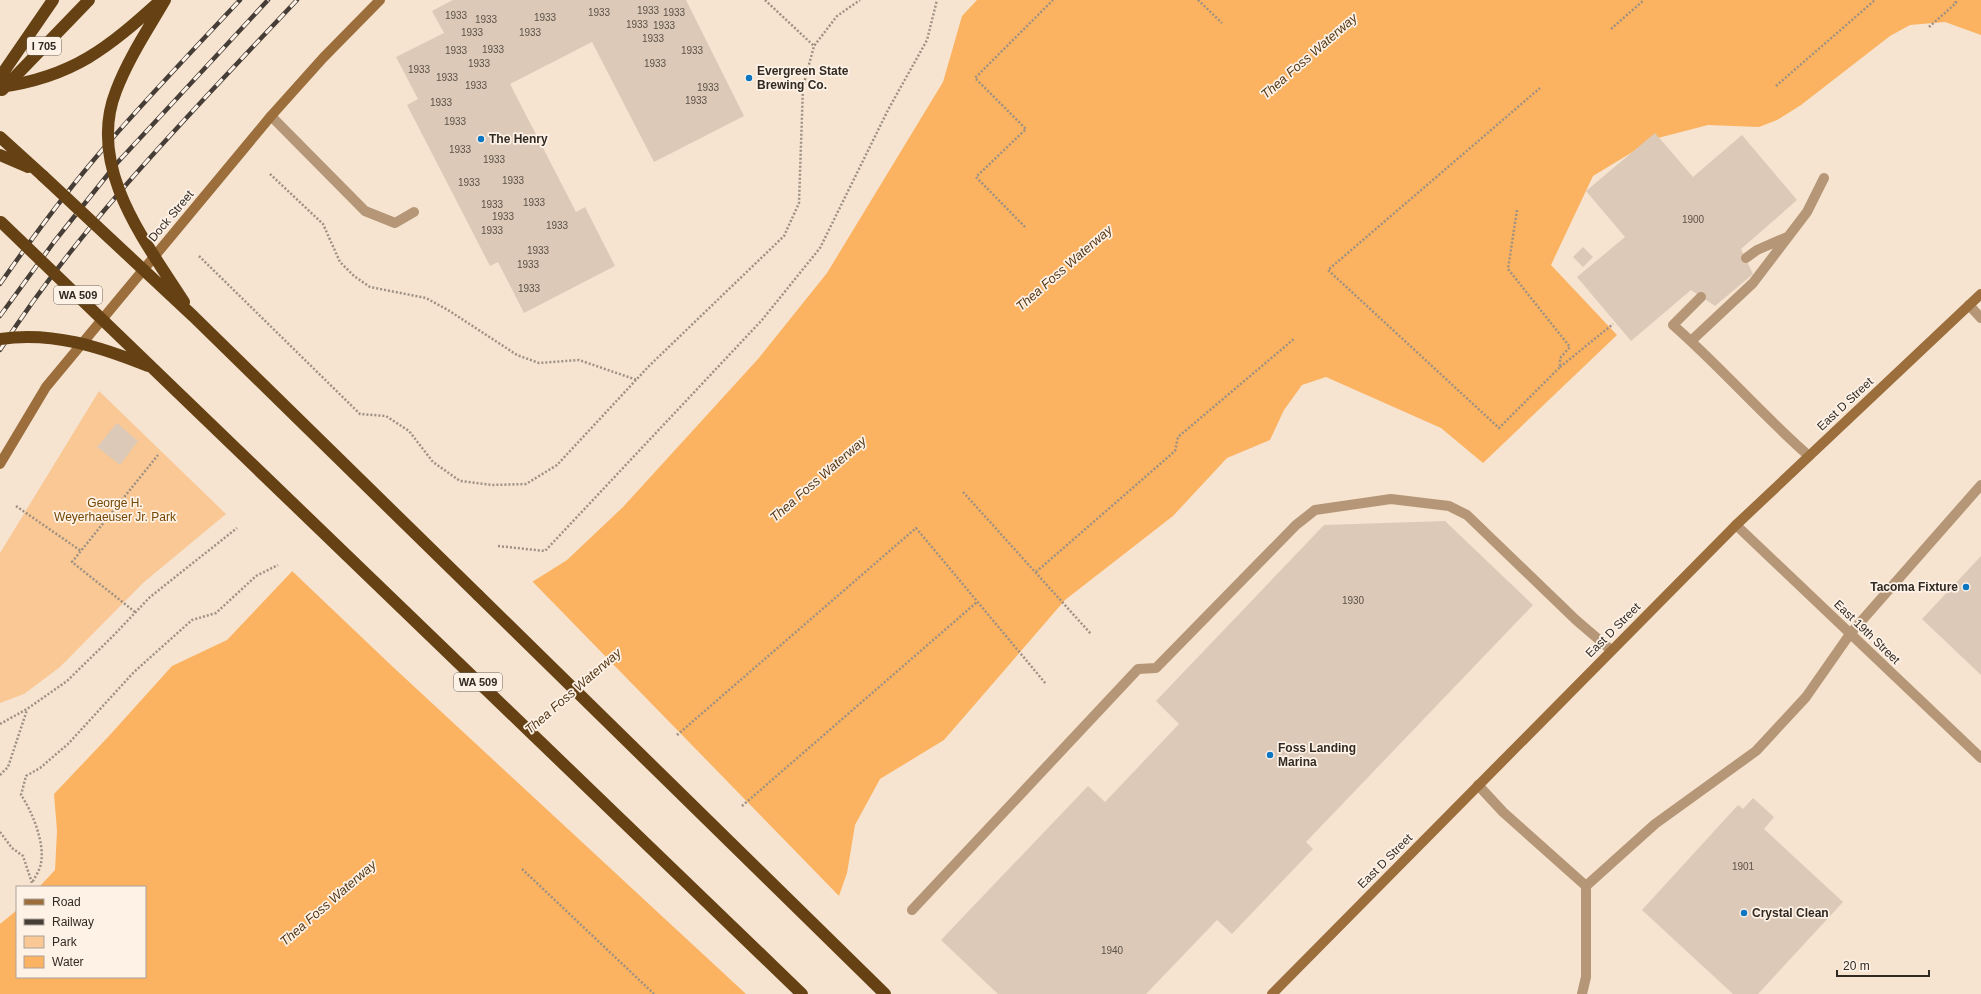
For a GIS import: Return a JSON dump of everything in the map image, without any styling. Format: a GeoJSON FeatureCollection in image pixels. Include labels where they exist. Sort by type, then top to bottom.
{"type":"FeatureCollection","features":[{"type":"Feature","properties":{"kind":"highway"},"geometry":{"type":"LineString","coordinates":[[0,76],[53,0]]}},
{"type":"Feature","properties":{"kind":"highway","name":"I 705"},"geometry":{"type":"LineString","coordinates":[[0,93],[89,0]]}},
{"type":"Feature","properties":{"kind":"highway"},"geometry":{"type":"LineString","coordinates":[[0,87],[23,84],[48,76],[92,57],[107,47],[162,0]]}},
{"type":"Feature","properties":{"kind":"highway"},"geometry":{"type":"LineString","coordinates":[[166,0],[126,68],[115,92],[109,120],[108,140],[112,168],[118,188],[129,212],[193,316]]}},
{"type":"Feature","properties":{"kind":"highway"},"geometry":{"type":"LineString","coordinates":[[0,137],[193,316],[884,994]]}},
{"type":"Feature","properties":{"kind":"highway"},"geometry":{"type":"LineString","coordinates":[[0,155],[43,176]]}},
{"type":"Feature","properties":{"kind":"highway","name":"WA 509"},"geometry":{"type":"LineString","coordinates":[[0,221],[802,994]]}},
{"type":"Feature","properties":{"kind":"highway"},"geometry":{"type":"LineString","coordinates":[[0,339],[44,336],[66,340],[102,349],[155,369]]}},
{"type":"Feature","properties":{"kind":"street","name":"Dock Street"},"geometry":{"type":"LineString","coordinates":[[0,464],[46,387],[271,116],[323,58],[380,0]]}},
{"type":"Feature","properties":{"kind":"street"},"geometry":{"type":"LineString","coordinates":[[271,116],[365,211],[395,223],[414,212]]}},
{"type":"Feature","properties":{"kind":"street"},"geometry":{"type":"LineString","coordinates":[[1691,341],[1753,284],[1807,212],[1824,178]]}},
{"type":"Feature","properties":{"kind":"street"},"geometry":{"type":"LineString","coordinates":[[1746,258],[1757,250],[1787,237]]}},
{"type":"Feature","properties":{"kind":"street","name":"East D Street"},"geometry":{"type":"LineString","coordinates":[[1272,994],[1736,525],[1981,294]]}},
{"type":"Feature","properties":{"kind":"street"},"geometry":{"type":"LineString","coordinates":[[1701,297],[1673,325],[1691,341],[1775,426],[1809,456]]}},
{"type":"Feature","properties":{"kind":"street"},"geometry":{"type":"LineString","coordinates":[[1969,305],[1981,318]]}},
{"type":"Feature","properties":{"kind":"street"},"geometry":{"type":"LineString","coordinates":[[1582,994],[1586,977],[1586,886],[1655,824],[1756,750],[1806,697],[1850,634],[1981,486]]}},
{"type":"Feature","properties":{"kind":"street"},"geometry":{"type":"LineString","coordinates":[[912,910],[1138,669],[1156,668],[1296,525],[1315,510],[1391,499],[1449,506],[1467,515],[1576,620],[1611,650]]}},
{"type":"Feature","properties":{"kind":"street","name":"East 19th Street"},"geometry":{"type":"LineString","coordinates":[[1736,525],[1981,758]]}},
{"type":"Feature","properties":{"kind":"street"},"geometry":{"type":"LineString","coordinates":[[1478,785],[1503,812],[1586,886]]}},
{"type":"Feature","properties":{"kind":"path"},"geometry":{"type":"LineString","coordinates":[[765,0],[814,46]]}},
{"type":"Feature","properties":{"kind":"path"},"geometry":{"type":"LineString","coordinates":[[199,256],[360,414],[386,416],[409,431],[433,462],[460,481],[492,485],[526,484],[557,465],[637,380],[784,236],[799,202],[803,87],[814,46],[837,16],[860,0]]}},
{"type":"Feature","properties":{"kind":"path"},"geometry":{"type":"LineString","coordinates":[[498,546],[545,551],[762,320],[820,248],[888,110],[927,40],[936,0]]}},
{"type":"Feature","properties":{"kind":"path"},"geometry":{"type":"LineString","coordinates":[[1025,227],[976,177],[1026,129],[975,78],[1053,0]]}},
{"type":"Feature","properties":{"kind":"path"},"geometry":{"type":"LineString","coordinates":[[1198,0],[1222,23]]}},
{"type":"Feature","properties":{"kind":"path"},"geometry":{"type":"LineString","coordinates":[[1611,29],[1644,0]]}},
{"type":"Feature","properties":{"kind":"path"},"geometry":{"type":"LineString","coordinates":[[1776,86],[1875,0]]}},
{"type":"Feature","properties":{"kind":"path"},"geometry":{"type":"LineString","coordinates":[[1929,28],[1956,3],[1955,0]]}},
{"type":"Feature","properties":{"kind":"path"},"geometry":{"type":"LineString","coordinates":[[1540,88],[1328,270],[1499,428],[1560,367],[1613,324]]}},
{"type":"Feature","properties":{"kind":"path"},"geometry":{"type":"LineString","coordinates":[[270,174],[323,224],[340,262],[354,276],[370,287],[426,298],[448,310],[518,355],[539,363],[579,360],[637,380]]}},
{"type":"Feature","properties":{"kind":"path"},"geometry":{"type":"LineString","coordinates":[[1517,210],[1508,269],[1570,346],[1560,358],[1560,367]]}},
{"type":"Feature","properties":{"kind":"path"},"geometry":{"type":"LineString","coordinates":[[1036,572],[1175,451],[1178,438],[1295,338]]}},
{"type":"Feature","properties":{"kind":"path"},"geometry":{"type":"LineString","coordinates":[[135,612],[72,562],[158,455]]}},
{"type":"Feature","properties":{"kind":"path"},"geometry":{"type":"LineString","coordinates":[[963,492],[1092,634]]}},
{"type":"Feature","properties":{"kind":"path"},"geometry":{"type":"LineString","coordinates":[[16,506],[81,551]]}},
{"type":"Feature","properties":{"kind":"path"},"geometry":{"type":"LineString","coordinates":[[0,724],[27,709],[67,681],[150,596],[237,528]]}},
{"type":"Feature","properties":{"kind":"path"},"geometry":{"type":"LineString","coordinates":[[677,735],[916,528],[1046,684]]}},
{"type":"Feature","properties":{"kind":"path"},"geometry":{"type":"LineString","coordinates":[[0,832],[12,848],[23,856],[32,883],[41,863],[42,848],[30,809],[21,795],[26,776],[40,768],[68,744],[134,672],[192,620],[216,613],[256,576],[278,565]]}},
{"type":"Feature","properties":{"kind":"path"},"geometry":{"type":"LineString","coordinates":[[742,806],[977,602]]}},
{"type":"Feature","properties":{"kind":"path"},"geometry":{"type":"LineString","coordinates":[[0,775],[8,767],[27,709]]}},
{"type":"Feature","properties":{"kind":"path"},"geometry":{"type":"LineString","coordinates":[[522,868],[654,994]]}},
{"type":"Feature","properties":{"kind":"green space","name":"George H. Weyerhaeuser Jr. Park"},"geometry":{"type":"Polygon","coordinates":[[[99,391],[226,514],[143,583],[60,667],[24,694],[0,703],[0,553],[99,391]]]}},
{"type":"Feature","properties":{"kind":"water","name":"Thea Foss Waterway"},"geometry":{"type":"Polygon","coordinates":[[[977,0],[1981,0],[1981,35],[1945,22],[1910,25],[1890,36],[1801,105],[1777,120],[1759,127],[1708,125],[1654,139],[1593,176],[1551,265],[1617,335],[1483,463],[1441,428],[1326,377],[1302,385],[1284,410],[1270,440],[1227,458],[1173,516],[1065,600],[944,740],[880,779],[855,825],[847,873],[834,910],[750,994],[0,994],[0,924],[16,911],[16,978],[146,978],[146,886],[40,886],[55,870],[57,831],[54,794],[172,666],[227,640],[299,564],[438,582],[532,582],[567,560],[623,507],[758,359],[827,273],[943,82],[962,16],[977,0]]]}},
{"type":"Feature","properties":{"kind":"pier"},"geometry":{"type":"Polygon","coordinates":[[[369,554],[438,580],[531,580],[841,898],[836,910],[753,994],[746,994],[393,667],[291,570],[299,562],[369,554]]]}},
{"type":"Feature","properties":{"kind":"building","name":"The Henry"},"geometry":{"type":"Polygon","coordinates":[[[453,0],[686,0],[744,116],[654,162],[592,42],[510,84],[576,212],[585,207],[615,266],[524,313],[498,262],[490,266],[407,105],[418,99],[396,57],[444,33],[432,11],[453,0]]]}},
{"type":"Feature","properties":{"kind":"building"},"geometry":{"type":"Polygon","coordinates":[[[1655,133],[1693,177],[1742,135],[1797,200],[1741,249],[1753,274],[1715,306],[1691,290],[1631,341],[1577,277],[1625,237],[1586,191],[1655,133]]]}},
{"type":"Feature","properties":{"kind":"building"},"geometry":{"type":"Polygon","coordinates":[[[1583,247],[1593,257],[1583,267],[1573,257],[1583,247]]]}},
{"type":"Feature","properties":{"kind":"building"},"geometry":{"type":"Polygon","coordinates":[[[117,423],[138,441],[120,465],[97,447],[117,423]]]}},
{"type":"Feature","properties":{"kind":"building","name":"Foss Landing Marina"},"geometry":{"type":"Polygon","coordinates":[[[1445,521],[1533,605],[1306,842],[1313,849],[1232,934],[1217,920],[1146,994],[998,994],[941,940],[1088,786],[1105,802],[1179,724],[1156,701],[1324,525],[1445,521]]]}},
{"type":"Feature","properties":{"kind":"building","name":"Tacoma Fixture"},"geometry":{"type":"Polygon","coordinates":[[[1981,556],[1981,675],[1922,619],[1981,556]]]}},
{"type":"Feature","properties":{"kind":"building"},"geometry":{"type":"Polygon","coordinates":[[[1753,798],[1774,817],[1764,829],[1843,902],[1758,994],[1733,994],[1642,910],[1738,805],[1743,809],[1753,798]]]}},
{"type":"Feature","properties":{"kind":"railway"},"geometry":{"type":"LineString","coordinates":[[0,284],[50,215],[103,149],[240,0]]}},
{"type":"Feature","properties":{"kind":"railway"},"geometry":{"type":"LineString","coordinates":[[0,316],[54,242],[117,163],[268,0]]}},
{"type":"Feature","properties":{"kind":"railway"},"geometry":{"type":"LineString","coordinates":[[0,350],[32,302],[103,212],[179,126],[297,0]]}},
{"type":"Feature","properties":{"kind":"place","name":"Evergreen State Brewing Co."},"geometry":{"type":"Point","coordinates":[749,78]}},
{"type":"Feature","properties":{"kind":"place","name":"The Henry"},"geometry":{"type":"Point","coordinates":[481,139]}},
{"type":"Feature","properties":{"kind":"place","name":"Tacoma Fixture"},"geometry":{"type":"Point","coordinates":[1966,587]}},
{"type":"Feature","properties":{"kind":"place","name":"Foss Landing Marina"},"geometry":{"type":"Point","coordinates":[1270,755]}},
{"type":"Feature","properties":{"kind":"place","name":"Crystal Clean"},"geometry":{"type":"Point","coordinates":[1744,913]}}]}
